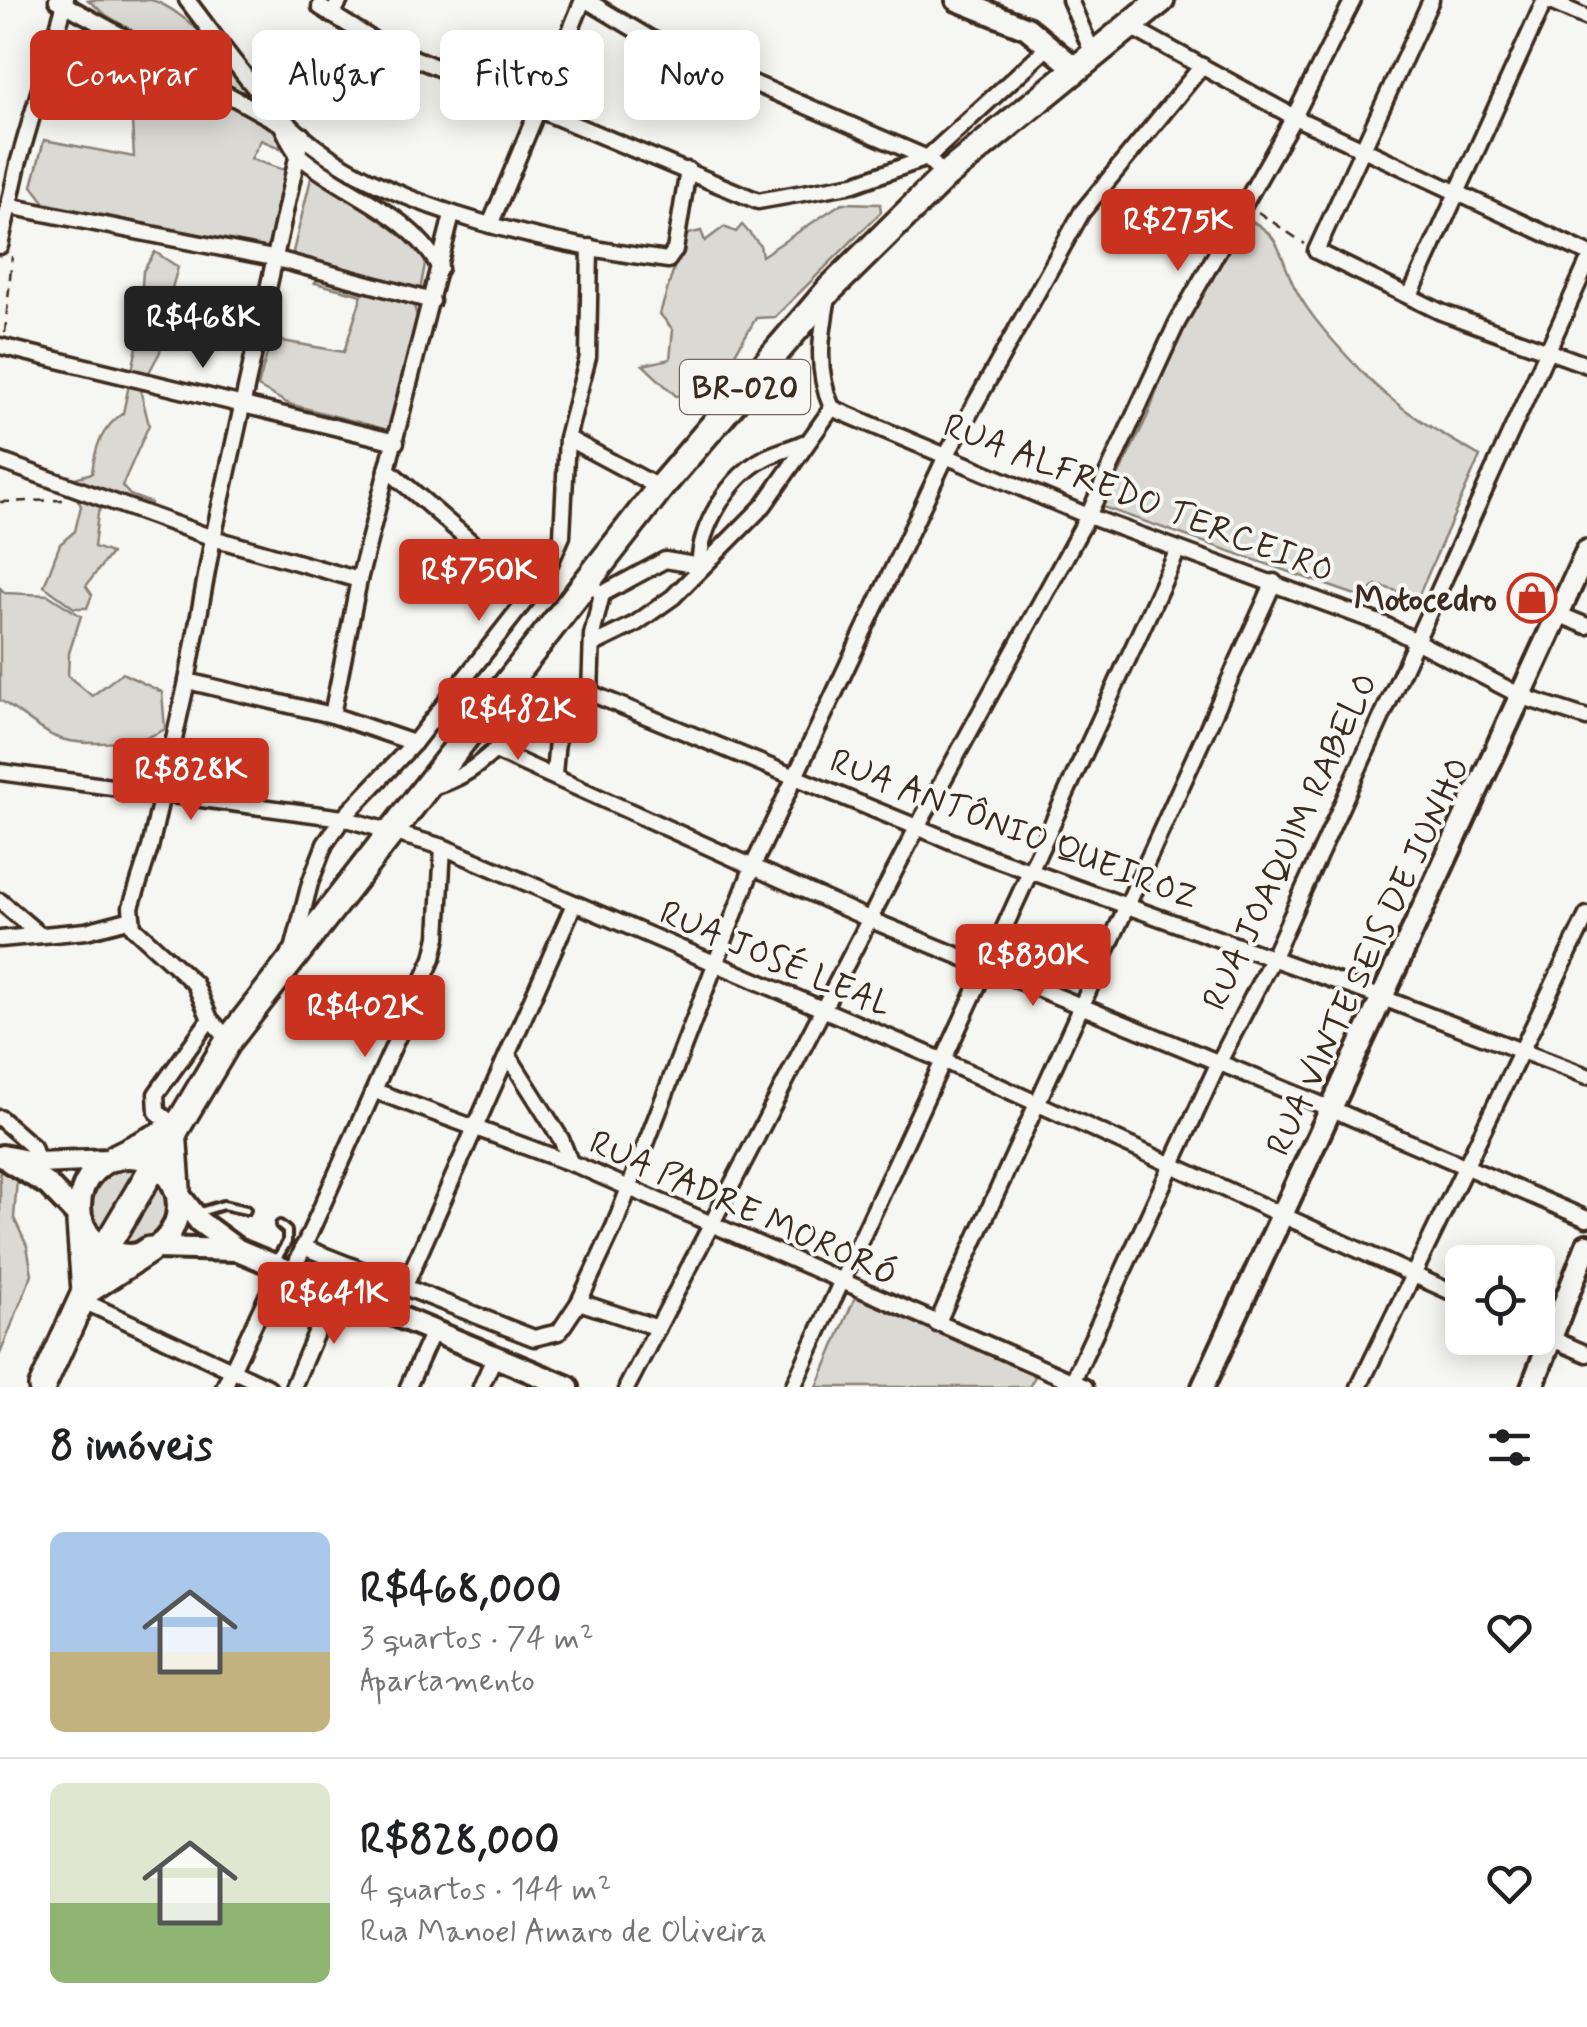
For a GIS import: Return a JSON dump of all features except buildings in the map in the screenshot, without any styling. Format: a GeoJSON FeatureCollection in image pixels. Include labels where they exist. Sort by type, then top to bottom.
{"type":"FeatureCollection","features":[{"type":"Feature","properties":{"kind":"highway","name":"BR-020"},"geometry":{"type":"LineString","coordinates":[[42,1387],[106,1248],[152,1164],[229,1040],[426,788],[595,588],[660,488],[936,167],[1085,62],[1161,0]]}},
{"type":"Feature","properties":{"kind":"highway"},"geometry":{"type":"LineString","coordinates":[[113,1158],[175,1128],[178,1191]]}},
{"type":"Feature","properties":{"kind":"highway"},"geometry":{"type":"LineString","coordinates":[[79,1219],[83,1296]]}},
{"type":"Feature","properties":{"kind":"highway"},"geometry":{"type":"LineString","coordinates":[[83,1296],[152,1249]]}},
{"type":"Feature","properties":{"kind":"main road"},"geometry":{"type":"LineString","coordinates":[[957,0],[1026,28],[1049,46],[1085,62]]}},
{"type":"Feature","properties":{"kind":"main road","name":"RUA VINTE SEIS DE JUNHO"},"geometry":{"type":"LineString","coordinates":[[1203,1387],[1587,552]]}},
{"type":"Feature","properties":{"kind":"main road"},"geometry":{"type":"LineString","coordinates":[[1,1156],[38,1162],[113,1158],[152,1164],[194,1214],[238,1250],[568,1387]]}},
{"type":"Feature","properties":{"kind":"main road"},"geometry":{"type":"LineString","coordinates":[[1,1156],[48,1186],[106,1248],[238,1250]]}},
{"type":"Feature","properties":{"kind":"main road"},"geometry":{"type":"LineString","coordinates":[[79,1219],[83,1186],[113,1158]]}},
{"type":"Feature","properties":{"kind":"main road"},"geometry":{"type":"LineString","coordinates":[[152,1249],[173,1228],[178,1191]]}},
{"type":"Feature","properties":{"kind":"main road"},"geometry":{"type":"LineString","coordinates":[[1555,1315],[1587,1246]]}},
{"type":"Feature","properties":{"kind":"main road"},"geometry":{"type":"LineString","coordinates":[[1532,1387],[1540,1355]]}},
{"type":"Feature","properties":{"kind":"street"},"geometry":{"type":"LineString","coordinates":[[187,0],[302,135],[350,166],[452,215],[590,247],[671,258],[688,170]]}},
{"type":"Feature","properties":{"kind":"street"},"geometry":{"type":"LineString","coordinates":[[340,0],[326,11],[378,43],[440,69]]}},
{"type":"Feature","properties":{"kind":"street"},"geometry":{"type":"LineString","coordinates":[[571,30],[585,0],[651,39],[936,167]]}},
{"type":"Feature","properties":{"kind":"street"},"geometry":{"type":"LineString","coordinates":[[1070,0],[1085,62]]}},
{"type":"Feature","properties":{"kind":"street"},"geometry":{"type":"LineString","coordinates":[[627,1387],[918,826],[1088,516],[1183,310],[1294,116],[1353,0]]}},
{"type":"Feature","properties":{"kind":"street"},"geometry":{"type":"LineString","coordinates":[[1431,0],[1316,252],[1478,328],[1587,365]]}},
{"type":"Feature","properties":{"kind":"street"},"geometry":{"type":"LineString","coordinates":[[1410,296],[1546,0],[1587,18]]}},
{"type":"Feature","properties":{"kind":"street"},"geometry":{"type":"LineString","coordinates":[[6,248],[8,206],[63,1],[281,124],[298,155],[398,220],[428,246],[440,268]]}},
{"type":"Feature","properties":{"kind":"street"},"geometry":{"type":"LineString","coordinates":[[1129,26],[1294,116],[1587,253]]}},
{"type":"Feature","properties":{"kind":"street"},"geometry":{"type":"LineString","coordinates":[[562,120],[758,201],[936,167],[1049,46]]}},
{"type":"Feature","properties":{"kind":"street"},"geometry":{"type":"LineString","coordinates":[[303,1247],[534,1338],[558,1332],[567,1321],[628,1190],[753,866],[799,776],[946,456],[1082,212],[1202,66]]}},
{"type":"Feature","properties":{"kind":"street"},"geometry":{"type":"LineString","coordinates":[[490,225],[530,120]]}},
{"type":"Feature","properties":{"kind":"street"},"geometry":{"type":"LineString","coordinates":[[229,1040],[210,1019],[195,984],[133,927],[130,906],[150,848],[213,538],[302,135]]}},
{"type":"Feature","properties":{"kind":"street"},"geometry":{"type":"LineString","coordinates":[[8,206],[273,258],[432,301]]}},
{"type":"Feature","properties":{"kind":"street"},"geometry":{"type":"LineString","coordinates":[[332,715],[359,580],[452,215]]}},
{"type":"Feature","properties":{"kind":"street"},"geometry":{"type":"LineString","coordinates":[[292,958],[310,883],[342,818],[414,744],[544,577],[562,536],[567,438],[588,356],[590,247]]}},
{"type":"Feature","properties":{"kind":"street","name":"RUA JOAQUIM RABELO"},"geometry":{"type":"LineString","coordinates":[[1076,1385],[1172,1165],[1272,959],[1587,264]]}},
{"type":"Feature","properties":{"kind":"street"},"geometry":{"type":"LineString","coordinates":[[592,645],[654,612],[764,505],[832,408],[823,388],[820,352],[830,288]]}},
{"type":"Feature","properties":{"kind":"street"},"geometry":{"type":"LineString","coordinates":[[1,346],[396,442]]}},
{"type":"Feature","properties":{"kind":"street","name":"RUA ALFREDO TERCEIRO"},"geometry":{"type":"LineString","coordinates":[[832,408],[1088,516],[1274,582],[1415,638],[1524,696],[1587,718]]}},
{"type":"Feature","properties":{"kind":"street"},"geometry":{"type":"LineString","coordinates":[[567,438],[660,488]]}},
{"type":"Feature","properties":{"kind":"street"},"geometry":{"type":"LineString","coordinates":[[700,566],[699,548],[710,522],[745,472],[764,458],[804,443]]}},
{"type":"Feature","properties":{"kind":"street"},"geometry":{"type":"LineString","coordinates":[[0,461],[213,538],[359,580]]}},
{"type":"Feature","properties":{"kind":"street"},"geometry":{"type":"LineString","coordinates":[[387,469],[530,594]]}},
{"type":"Feature","properties":{"kind":"street"},"geometry":{"type":"LineString","coordinates":[[793,1387],[1178,550]]}},
{"type":"Feature","properties":{"kind":"street"},"geometry":{"type":"LineString","coordinates":[[426,788],[451,783],[498,752],[525,723],[590,693],[595,588],[665,560],[700,566]]}},
{"type":"Feature","properties":{"kind":"street"},"geometry":{"type":"LineString","coordinates":[[936,1324],[1274,582]]}},
{"type":"Feature","properties":{"kind":"street"},"geometry":{"type":"LineString","coordinates":[[1560,615],[1587,626]]}},
{"type":"Feature","properties":{"kind":"street"},"geometry":{"type":"LineString","coordinates":[[187,681],[332,715],[414,744]]}},
{"type":"Feature","properties":{"kind":"street","name":"RUA ANTÔNIO QUEIROZ"},"geometry":{"type":"LineString","coordinates":[[590,693],[1032,872],[1587,1076]]}},
{"type":"Feature","properties":{"kind":"street"},"geometry":{"type":"LineString","coordinates":[[554,775],[560,704]]}},
{"type":"Feature","properties":{"kind":"street"},"geometry":{"type":"LineString","coordinates":[[498,752],[871,920],[1332,1109],[1587,1219]]}},
{"type":"Feature","properties":{"kind":"street","name":"RUA JOSÉ LEAL"},"geometry":{"type":"LineString","coordinates":[[0,772],[342,818],[442,846],[944,1061],[1284,1212],[1445,1289]]}},
{"type":"Feature","properties":{"kind":"street"},"geometry":{"type":"LineString","coordinates":[[224,1387],[282,1269],[303,1247],[433,958],[438,936],[442,846]]}},
{"type":"Feature","properties":{"kind":"street"},"geometry":{"type":"LineString","coordinates":[[0,901],[40,935]]}},
{"type":"Feature","properties":{"kind":"street"},"geometry":{"type":"LineString","coordinates":[[405,1286],[574,904]]}},
{"type":"Feature","properties":{"kind":"street"},"geometry":{"type":"LineString","coordinates":[[1360,1387],[1587,915]]}},
{"type":"Feature","properties":{"kind":"street"},"geometry":{"type":"LineString","coordinates":[[0,940],[86,931],[132,919]]}},
{"type":"Feature","properties":{"kind":"street"},"geometry":{"type":"LineString","coordinates":[[175,1128],[157,1112],[156,1094],[210,1019]]}},
{"type":"Feature","properties":{"kind":"street"},"geometry":{"type":"LineString","coordinates":[[508,1055],[561,1138],[570,1162]]}},
{"type":"Feature","properties":{"kind":"street","name":"RUA PADRE MORORÓ"},"geometry":{"type":"LineString","coordinates":[[375,1091],[570,1162],[1076,1385]]}},
{"type":"Feature","properties":{"kind":"street"},"geometry":{"type":"LineString","coordinates":[[0,1118],[34,1147],[38,1162]]}},
{"type":"Feature","properties":{"kind":"street"},"geometry":{"type":"LineString","coordinates":[[294,1387],[334,1290]]}},
{"type":"Feature","properties":{"kind":"street"},"geometry":{"type":"LineString","coordinates":[[83,1296],[268,1387]]}},
{"type":"Feature","properties":{"kind":"street"},"geometry":{"type":"LineString","coordinates":[[579,1302],[658,1328]]}},
{"type":"Feature","properties":{"kind":"street"},"geometry":{"type":"LineString","coordinates":[[408,1387],[434,1329]]}},
{"type":"Feature","properties":{"kind":"street"},"geometry":{"type":"LineString","coordinates":[[1555,1341],[1587,1354]]}},
{"type":"Feature","properties":{"kind":"street"},"geometry":{"type":"LineString","coordinates":[[481,1387],[495,1356]]}},
{"type":"Feature","properties":{"kind":"lane"},"geometry":{"type":"LineString","coordinates":[[194,1214],[223,1205],[246,1210]]}},
{"type":"Feature","properties":{"kind":"lane"},"geometry":{"type":"LineString","coordinates":[[280,1226],[286,1231],[287,1242],[282,1269]]}},
{"type":"Feature","properties":{"kind":"path"},"geometry":{"type":"LineString","coordinates":[[1244,203],[1316,252]]}},
{"type":"Feature","properties":{"kind":"path"},"geometry":{"type":"LineString","coordinates":[[1,346],[6,248]]}},
{"type":"Feature","properties":{"kind":"shaded area"},"geometry":{"type":"Polygon","coordinates":[[[88,0],[151,0],[198,30],[131,30],[88,0]]]}},
{"type":"Feature","properties":{"kind":"shaded area"},"geometry":{"type":"Polygon","coordinates":[[[232,65],[252,92],[252,103],[232,91],[232,65]]]}},
{"type":"Feature","properties":{"kind":"shaded area"},"geometry":{"type":"Polygon","coordinates":[[[232,103],[252,113],[252,120],[265,120],[280,135],[280,148],[261,140],[251,159],[291,172],[271,253],[45,203],[32,186],[44,140],[134,157],[131,120],[232,120],[232,103]]]}},
{"type":"Feature","properties":{"kind":"shaded area"},"geometry":{"type":"Polygon","coordinates":[[[312,174],[381,210],[427,253],[420,291],[297,262],[293,252],[312,174]]]}},
{"type":"Feature","properties":{"kind":"shaded area"},"geometry":{"type":"Polygon","coordinates":[[[842,203],[880,204],[881,212],[775,317],[756,318],[733,357],[698,393],[676,396],[643,365],[670,359],[673,330],[660,314],[684,235],[701,231],[705,241],[724,227],[736,232],[742,225],[760,245],[762,256],[842,203]]]}},
{"type":"Feature","properties":{"kind":"shaded area"},"geometry":{"type":"Polygon","coordinates":[[[1242,216],[1272,237],[1307,308],[1374,384],[1418,418],[1480,456],[1418,597],[1376,585],[1364,598],[1103,507],[1148,415],[1181,326],[1242,216]]]}},
{"type":"Feature","properties":{"kind":"shaded area"},"geometry":{"type":"Polygon","coordinates":[[[155,252],[178,267],[162,323],[160,352],[140,389],[149,425],[122,486],[130,495],[151,503],[150,512],[107,497],[98,513],[94,547],[111,553],[86,586],[92,595],[87,608],[74,608],[44,586],[60,544],[75,531],[81,506],[68,480],[92,473],[100,439],[123,413],[138,342],[143,271],[155,252]]]}},
{"type":"Feature","properties":{"kind":"shaded area"},"geometry":{"type":"Polygon","coordinates":[[[319,277],[412,299],[422,334],[392,431],[289,404],[258,387],[271,339],[344,352],[362,295],[315,283],[319,277]]]}},
{"type":"Feature","properties":{"kind":"shaded area"},"geometry":{"type":"Polygon","coordinates":[[[0,588],[5,593],[48,595],[81,616],[69,653],[68,676],[92,696],[122,673],[162,692],[165,729],[125,741],[64,740],[0,700],[0,588]]]}},
{"type":"Feature","properties":{"kind":"shaded area"},"geometry":{"type":"Polygon","coordinates":[[[129,1161],[139,1163],[100,1239],[86,1215],[88,1191],[104,1172],[129,1161]]]}},
{"type":"Feature","properties":{"kind":"shaded area"},"geometry":{"type":"Polygon","coordinates":[[[0,1164],[17,1179],[14,1218],[27,1246],[32,1274],[0,1354],[0,1164]]]}},
{"type":"Feature","properties":{"kind":"shaded area"},"geometry":{"type":"Polygon","coordinates":[[[157,1172],[171,1199],[167,1225],[148,1243],[118,1248],[157,1172]]]}},
{"type":"Feature","properties":{"kind":"shaded area"},"geometry":{"type":"Polygon","coordinates":[[[855,1297],[1038,1371],[1029,1387],[817,1387],[855,1297]]]}},
{"type":"Feature","properties":{"kind":"place","name":"Motocedro"},"geometry":{"type":"Point","coordinates":[1532,598]}}]}
